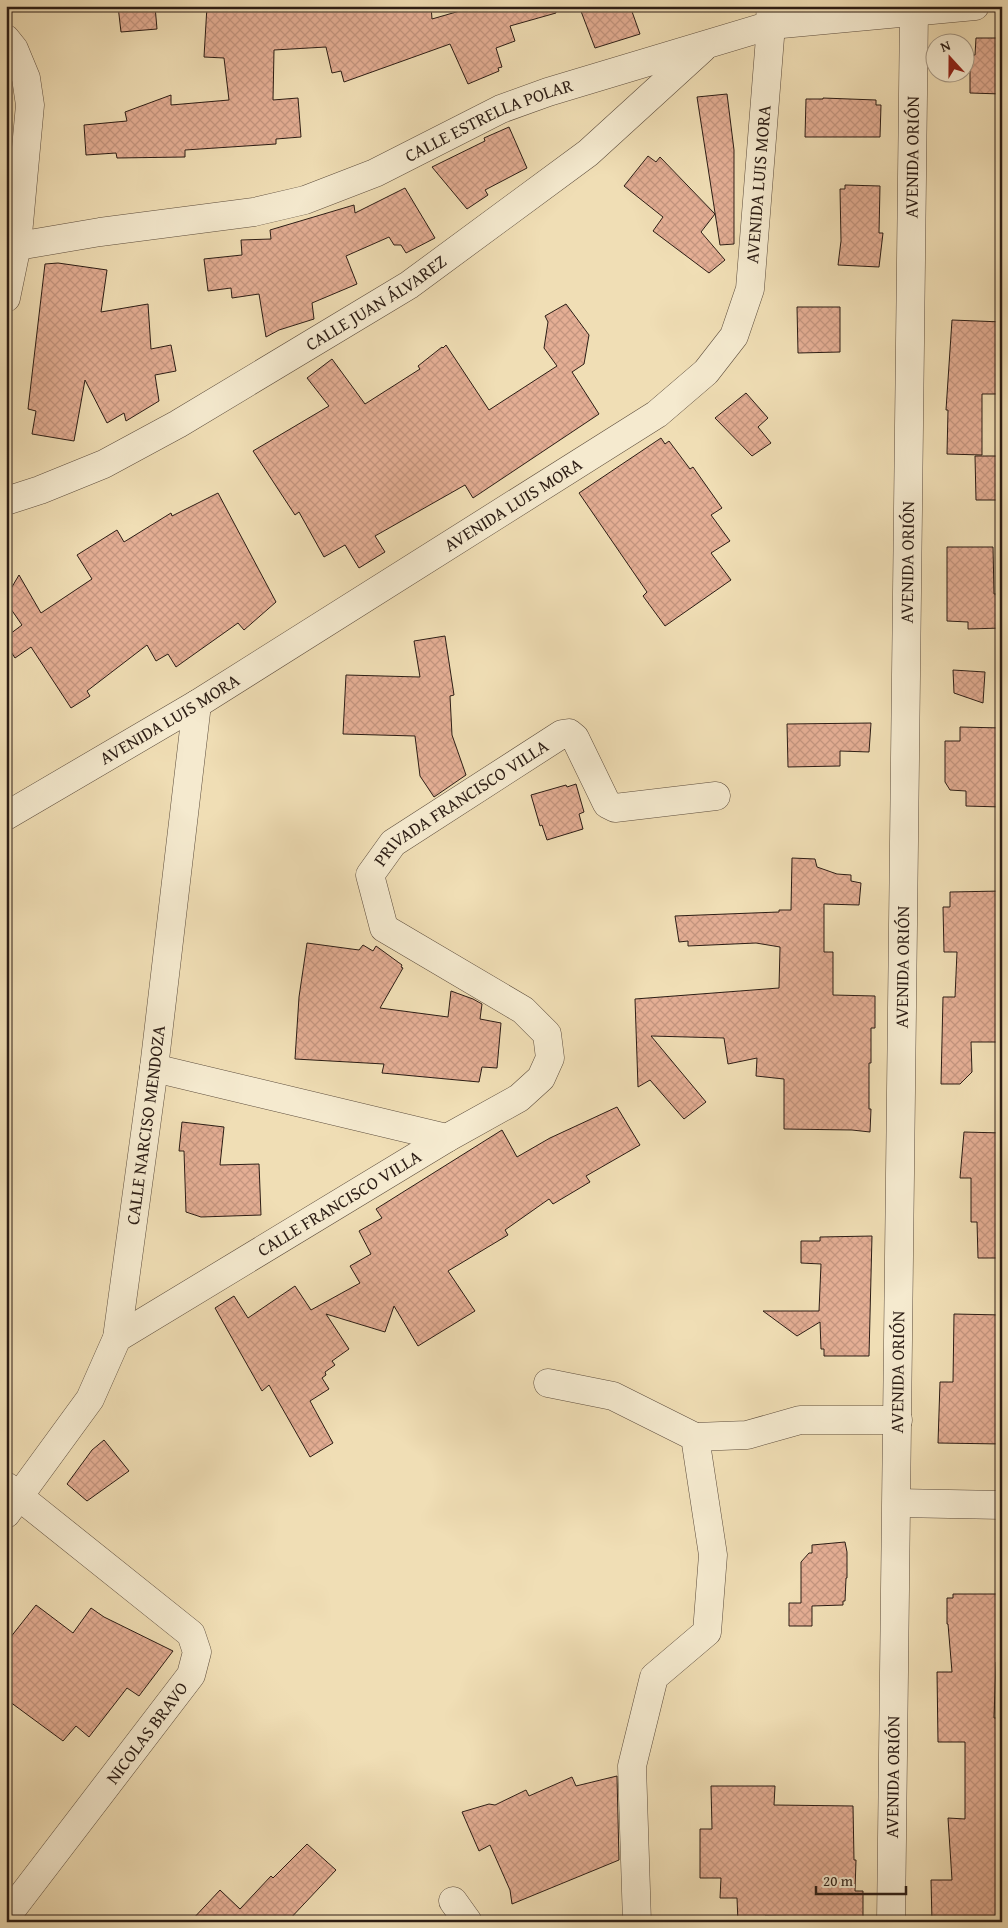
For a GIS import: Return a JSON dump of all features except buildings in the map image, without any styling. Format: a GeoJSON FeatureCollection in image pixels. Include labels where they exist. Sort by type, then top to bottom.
{"type":"FeatureCollection","features":[{"type":"Feature","properties":{"kind":"street","name":"CALLE ESTRELLA POLAR"},"geometry":{"type":"LineString","coordinates":[[12,247],[100,232],[254,212],[305,200],[375,173],[501,109],[548,92],[707,44],[771,16],[914,11],[961,7]]}},
{"type":"Feature","properties":{"kind":"street","name":"AVENIDA ORIÓN"},"geometry":{"type":"LineString","coordinates":[[891,1922],[914,11]]}},
{"type":"Feature","properties":{"kind":"street","name":"AVENIDA LUIS MORA"},"geometry":{"type":"LineString","coordinates":[[6,816],[197,704],[657,414],[706,372],[734,336],[750,289],[771,16]]}},
{"type":"Feature","properties":{"kind":"street"},"geometry":{"type":"LineString","coordinates":[[6,39],[14,48],[26,78],[30,104],[6,298]]}},
{"type":"Feature","properties":{"kind":"street","name":"CALLE JUAN ÁLVAREZ"},"geometry":{"type":"LineString","coordinates":[[6,501],[40,490],[104,464],[178,424],[409,285],[588,153],[707,44]]}},
{"type":"Feature","properties":{"kind":"street","name":"CALLE NARCISO MENDOZA"},"geometry":{"type":"LineString","coordinates":[[11,1499],[90,1399],[117,1338],[154,1068],[197,704]]}},
{"type":"Feature","properties":{"kind":"street","name":"PRIVADA FRANCISCO VILLA"},"geometry":{"type":"LineString","coordinates":[[550,1058],[547,1034],[523,1010],[384,928],[370,875],[393,843],[562,734],[569,733],[575,738],[607,804],[615,808],[716,796]]}},
{"type":"Feature","properties":{"kind":"street","name":"CALLE FRANCISCO VILLA"},"geometry":{"type":"LineString","coordinates":[[117,1338],[447,1138],[519,1098],[541,1078],[550,1058]]}},
{"type":"Feature","properties":{"kind":"street"},"geometry":{"type":"LineString","coordinates":[[154,1068],[447,1138]]}},
{"type":"Feature","properties":{"kind":"street"},"geometry":{"type":"LineString","coordinates":[[548,1383],[613,1396],[695,1438],[747,1435],[800,1420],[898,1420]]}},
{"type":"Feature","properties":{"kind":"street"},"geometry":{"type":"LineString","coordinates":[[637,1922],[632,1766],[654,1677],[707,1632],[713,1555],[695,1438]]}},
{"type":"Feature","properties":{"kind":"street","name":"NICOLAS BRAVO"},"geometry":{"type":"LineString","coordinates":[[6,1917],[191,1675],[197,1652],[190,1634],[11,1499]]}},
{"type":"Feature","properties":{"kind":"street"},"geometry":{"type":"LineString","coordinates":[[897,1503],[1002,1505]]}}]}
